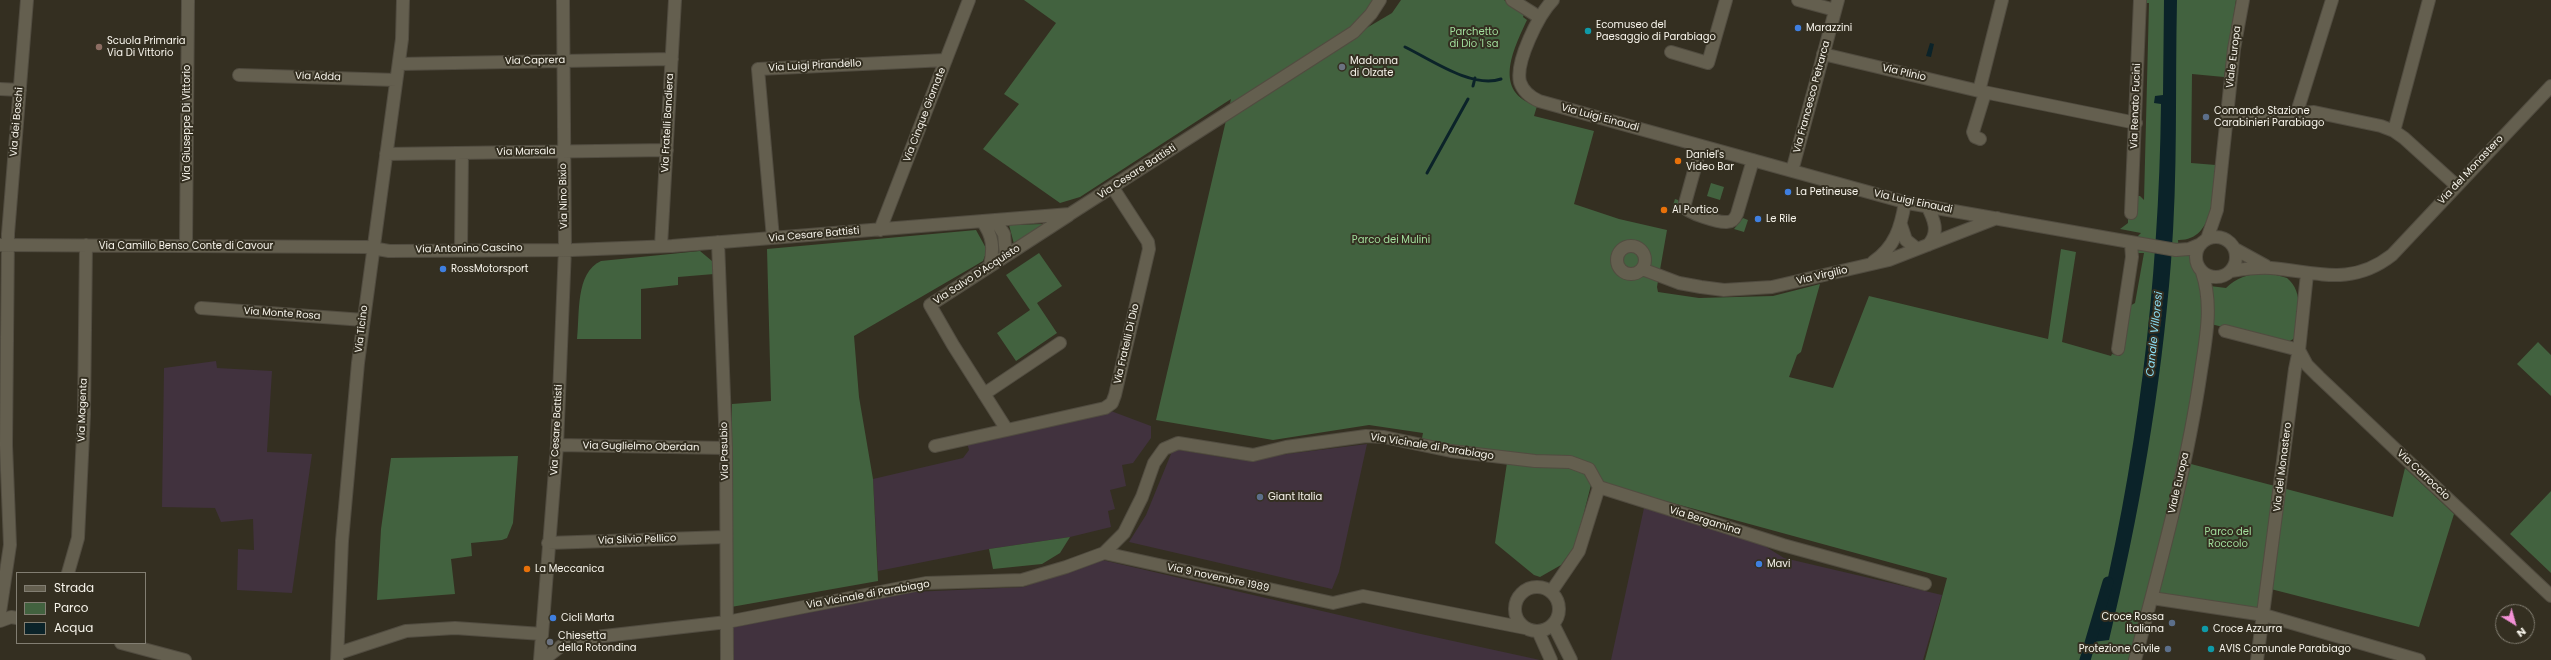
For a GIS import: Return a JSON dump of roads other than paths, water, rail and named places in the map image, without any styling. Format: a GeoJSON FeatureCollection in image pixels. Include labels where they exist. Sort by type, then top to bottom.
{"type":"FeatureCollection","features":[{"type":"Feature","properties":{"kind":"street","name":"Via dei Boschi"},"geometry":{"type":"LineString","coordinates":[[1,616],[10,544],[6,445],[4,245],[20,90],[27,0]]}},
{"type":"Feature","properties":{"kind":"street","name":"Via Giuseppe Di Vittorio"},"geometry":{"type":"LineString","coordinates":[[186,246],[188,0]]}},
{"type":"Feature","properties":{"kind":"street","name":"Via Ticino"},"geometry":{"type":"LineString","coordinates":[[338,656],[342,541],[364,320],[404,29],[403,0]]}},
{"type":"Feature","properties":{"kind":"street","name":"Via Nino Bixio"},"geometry":{"type":"LineString","coordinates":[[562,0],[565,248]]}},
{"type":"Feature","properties":{"kind":"street","name":"Via Fratelli Bandiera"},"geometry":{"type":"LineString","coordinates":[[661,246],[675,0]]}},
{"type":"Feature","properties":{"kind":"street","name":"Via Cinque Giornate"},"geometry":{"type":"LineString","coordinates":[[880,230],[969,0]]}},
{"type":"Feature","properties":{"kind":"street","name":"Via Cesare Battisti"},"geometry":{"type":"LineString","coordinates":[[540,660],[548,543],[557,445],[565,248],[572,250],[661,246],[1070,214],[1113,188],[1354,32],[1371,14],[1380,0]]}},
{"type":"Feature","properties":{"kind":"street"},"geometry":{"type":"LineString","coordinates":[[1512,0],[1539,17],[1553,0]]}},
{"type":"Feature","properties":{"kind":"street"},"geometry":{"type":"LineString","coordinates":[[1670,52],[1708,63],[1726,0]]}},
{"type":"Feature","properties":{"kind":"street"},"geometry":{"type":"LineString","coordinates":[[1798,0],[1836,5]]}},
{"type":"Feature","properties":{"kind":"street"},"geometry":{"type":"LineString","coordinates":[[1980,139],[1975,137],[1974,132],[2002,0]]}},
{"type":"Feature","properties":{"kind":"street","name":"Via Renato Fucini"},"geometry":{"type":"LineString","coordinates":[[2131,213],[2140,0]]}},
{"type":"Feature","properties":{"kind":"street","name":"Viale Europa"},"geometry":{"type":"LineString","coordinates":[[2135,660],[2152,598],[2192,426],[2209,304],[2196,258],[2218,210],[2234,49],[2243,0]]}},
{"type":"Feature","properties":{"kind":"street"},"geometry":{"type":"LineString","coordinates":[[2297,112],[2332,0]]}},
{"type":"Feature","properties":{"kind":"street"},"geometry":{"type":"LineString","coordinates":[[2394,130],[2429,0]]}},
{"type":"Feature","properties":{"kind":"street","name":"Via Francesco Petrarca"},"geometry":{"type":"LineString","coordinates":[[1792,171],[1836,5]]}},
{"type":"Feature","properties":{"kind":"street","name":"Via Luigi Einaudi"},"geometry":{"type":"LineString","coordinates":[[1539,17],[1534,24],[1519,74],[1524,90],[1539,101],[1905,202],[2176,250],[2189,249],[2204,241]]}},
{"type":"Feature","properties":{"kind":"street","name":"Via Plinio"},"geometry":{"type":"LineString","coordinates":[[1823,54],[1982,92],[2136,123]]}},
{"type":"Feature","properties":{"kind":"street","name":"Via Caprera"},"geometry":{"type":"LineString","coordinates":[[399,64],[672,59]]}},
{"type":"Feature","properties":{"kind":"street","name":"Via Luigi Pirandello"},"geometry":{"type":"LineString","coordinates":[[773,238],[758,69],[946,60]]}},
{"type":"Feature","properties":{"kind":"street","name":"Via Adda"},"geometry":{"type":"LineString","coordinates":[[239,75],[396,80]]}},
{"type":"Feature","properties":{"kind":"street","name":"Via del Monastero"},"geometry":{"type":"LineString","coordinates":[[2271,268],[2307,274],[2342,275],[2366,271],[2392,255],[2551,86]]}},
{"type":"Feature","properties":{"kind":"street"},"geometry":{"type":"LineString","coordinates":[[0,89],[20,90]]}},
{"type":"Feature","properties":{"kind":"street"},"geometry":{"type":"LineString","coordinates":[[2227,120],[2297,112],[2314,112],[2394,130],[2457,186]]}},
{"type":"Feature","properties":{"kind":"street"},"geometry":{"type":"LineString","coordinates":[[1701,146],[1684,207],[1691,213],[1725,222],[1733,220],[1737,214],[1753,160]]}},
{"type":"Feature","properties":{"kind":"street","name":"Via Marsala"},"geometry":{"type":"LineString","coordinates":[[386,154],[667,150]]}},
{"type":"Feature","properties":{"kind":"street"},"geometry":{"type":"LineString","coordinates":[[461,249],[462,153]]}},
{"type":"Feature","properties":{"kind":"street","name":"Via Fratelli Di Dio"},"geometry":{"type":"LineString","coordinates":[[1007,430],[1105,408],[1112,403],[1149,249],[1148,242],[1113,188]]}},
{"type":"Feature","properties":{"kind":"street"},"geometry":{"type":"LineString","coordinates":[[1867,266],[1889,248],[1901,225],[1905,202]]}},
{"type":"Feature","properties":{"kind":"street"},"geometry":{"type":"LineString","coordinates":[[1901,225],[1906,240],[1923,247],[1934,238],[1936,229],[1927,206]]}},
{"type":"Feature","properties":{"kind":"street","name":"Viale Europa"},"geometry":{"type":"LineString","coordinates":[[2209,304],[2236,260],[2232,245],[2218,210]]}},
{"type":"Feature","properties":{"kind":"street","name":"Via Salvo D'Acquisto"},"geometry":{"type":"LineString","coordinates":[[1007,430],[930,305],[1070,214]]}},
{"type":"Feature","properties":{"kind":"street","name":"Via Virgilio"},"geometry":{"type":"LineString","coordinates":[[1642,268],[1694,286],[1742,290],[1772,287],[1867,266],[1923,247],[1997,218]]}},
{"type":"Feature","properties":{"kind":"street"},"geometry":{"type":"LineString","coordinates":[[995,220],[1004,234],[1006,256]]}},
{"type":"Feature","properties":{"kind":"street"},"geometry":{"type":"LineString","coordinates":[[982,221],[991,236],[993,246],[990,266]]}},
{"type":"Feature","properties":{"kind":"street"},"geometry":{"type":"LineString","coordinates":[[2204,241],[2223,238],[2252,260],[2271,268]]}},
{"type":"Feature","properties":{"kind":"street","name":"Via Pasubio"},"geometry":{"type":"LineString","coordinates":[[718,242],[726,448],[725,537],[727,660]]}},
{"type":"Feature","properties":{"kind":"street"},"geometry":{"type":"LineString","coordinates":[[2118,349],[2132,257],[2136,244]]}},
{"type":"Feature","properties":{"kind":"street","name":"Via Camillo Benso Conte di Cavour"},"geometry":{"type":"LineString","coordinates":[[4,245],[373,248]]}},
{"type":"Feature","properties":{"kind":"street","name":"Via Magenta"},"geometry":{"type":"LineString","coordinates":[[68,572],[78,538],[84,414],[86,245]]}},
{"type":"Feature","properties":{"kind":"street","name":"Via Antonino Cascino"},"geometry":{"type":"LineString","coordinates":[[373,248],[389,251],[565,248]]}},
{"type":"Feature","properties":{"kind":"street","name":"Via Luigi Einaudi"},"geometry":{"type":"LineString","coordinates":[[2176,250],[2200,269]]}},
{"type":"Feature","properties":{"kind":"street"},"geometry":{"type":"LineString","coordinates":[[2200,269],[2217,278],[2228,274],[2271,268]]}},
{"type":"Feature","properties":{"kind":"street","name":"Via del Monastero"},"geometry":{"type":"LineString","coordinates":[[2257,660],[2295,369],[2300,350],[2307,274]]}},
{"type":"Feature","properties":{"kind":"street","name":"Via Monte Rosa"},"geometry":{"type":"LineString","coordinates":[[201,308],[364,320]]}},
{"type":"Feature","properties":{"kind":"street"},"geometry":{"type":"LineString","coordinates":[[2225,331],[2300,350]]}},
{"type":"Feature","properties":{"kind":"street"},"geometry":{"type":"LineString","coordinates":[[984,394],[1060,343]]}},
{"type":"Feature","properties":{"kind":"street","name":"Via Carroccio"},"geometry":{"type":"LineString","coordinates":[[2300,350],[2307,365],[2318,377],[2551,596]]}},
{"type":"Feature","properties":{"kind":"street"},"geometry":{"type":"LineString","coordinates":[[935,446],[1007,430]]}},
{"type":"Feature","properties":{"kind":"street","name":"Via Vicinale di Parabiago"},"geometry":{"type":"LineString","coordinates":[[543,660],[569,640],[727,622],[926,584],[1022,580],[1066,568],[1104,552],[1124,533],[1142,498],[1154,463],[1164,449],[1178,443],[1253,455],[1286,447],[1344,439],[1384,437],[1451,451],[1535,461],[1570,462],[1589,469],[1599,487]]}},
{"type":"Feature","properties":{"kind":"street","name":"Via Guglielmo Oberdan"},"geometry":{"type":"LineString","coordinates":[[557,445],[726,448]]}},
{"type":"Feature","properties":{"kind":"street"},"geometry":{"type":"LineString","coordinates":[[1550,592],[1580,552],[1599,487]]}},
{"type":"Feature","properties":{"kind":"street","name":"Via Bergamina"},"geometry":{"type":"LineString","coordinates":[[1599,487],[1783,545],[1925,584]]}},
{"type":"Feature","properties":{"kind":"street","name":"Via Silvio Pellico"},"geometry":{"type":"LineString","coordinates":[[548,543],[725,537]]}},
{"type":"Feature","properties":{"kind":"street","name":"Via 9 novembre 1989"},"geometry":{"type":"LineString","coordinates":[[1104,552],[1333,603],[1363,596],[1525,628]]}},
{"type":"Feature","properties":{"kind":"street"},"geometry":{"type":"LineString","coordinates":[[1537,587],[1550,592],[1559,606],[1558,614],[1553,624],[1538,632],[1525,628],[1515,616],[1515,609],[1519,596],[1524,591],[1537,587]]}},
{"type":"Feature","properties":{"kind":"street"},"geometry":{"type":"LineString","coordinates":[[2152,598],[2264,615],[2419,660]]}},
{"type":"Feature","properties":{"kind":"street"},"geometry":{"type":"LineString","coordinates":[[1,616],[16,618]]}},
{"type":"Feature","properties":{"kind":"street"},"geometry":{"type":"LineString","coordinates":[[1553,624],[1571,660]]}},
{"type":"Feature","properties":{"kind":"street"},"geometry":{"type":"LineString","coordinates":[[338,656],[406,631],[455,628],[542,634]]}},
{"type":"Feature","properties":{"kind":"street"},"geometry":{"type":"LineString","coordinates":[[1538,632],[1552,660]]}},
{"type":"Feature","properties":{"kind":"street"},"geometry":{"type":"LineString","coordinates":[[124,644],[160,657],[184,660]]}},
{"type":"Feature","properties":{"kind":"water"},"geometry":{"type":"Polygon","coordinates":[[[2164,0],[2177,0],[2175,196],[2167,310],[2148,452],[2120,593],[2109,640],[2093,642],[2122,509],[2143,375],[2156,240],[2161,104],[2154,103],[2155,96],[2163,95],[2164,0]]]}},
{"type":"Feature","properties":{"kind":"water"},"geometry":{"type":"Polygon","coordinates":[[[1930,43],[1934,44],[1931,57],[1926,56],[1930,43]]]}},
{"type":"Feature","properties":{"kind":"waterway"},"geometry":{"type":"LineString","coordinates":[[1405,47],[1464,76],[1477,80],[1490,81],[1501,79]]}},
{"type":"Feature","properties":{"kind":"waterway"},"geometry":{"type":"LineString","coordinates":[[1473,86],[1475,78]]}},
{"type":"Feature","properties":{"kind":"waterway"},"geometry":{"type":"LineString","coordinates":[[1427,173],[1468,99]]}},
{"type":"Feature","properties":{"kind":"waterway","name":"Canale Villoresi"},"geometry":{"type":"LineString","coordinates":[[2085,660],[2108,582]]}},
{"type":"Feature","properties":{"kind":"place","name":"Marazzini"},"geometry":{"type":"Point","coordinates":[1798,28]}},
{"type":"Feature","properties":{"kind":"place","name":"Ecomuseo del Paesaggio di Parabiago"},"geometry":{"type":"Point","coordinates":[1588,31]}},
{"type":"Feature","properties":{"kind":"place","name":"Scuola Primaria Via Di Vittorio"},"geometry":{"type":"Point","coordinates":[99,47]}},
{"type":"Feature","properties":{"kind":"place","name":"Madonna di Olzate"},"geometry":{"type":"Point","coordinates":[1342,67]}},
{"type":"Feature","properties":{"kind":"place","name":"Comando Stazione Carabinieri Parabiago"},"geometry":{"type":"Point","coordinates":[2206,117]}},
{"type":"Feature","properties":{"kind":"place","name":"Daniel's Video Bar"},"geometry":{"type":"Point","coordinates":[1678,161]}},
{"type":"Feature","properties":{"kind":"place","name":"La Petineuse"},"geometry":{"type":"Point","coordinates":[1788,192]}},
{"type":"Feature","properties":{"kind":"place","name":"Al Portico"},"geometry":{"type":"Point","coordinates":[1664,210]}},
{"type":"Feature","properties":{"kind":"place","name":"Le Rile"},"geometry":{"type":"Point","coordinates":[1758,219]}},
{"type":"Feature","properties":{"kind":"place","name":"RossMotorsport"},"geometry":{"type":"Point","coordinates":[443,269]}},
{"type":"Feature","properties":{"kind":"place","name":"Giant Italia"},"geometry":{"type":"Point","coordinates":[1260,497]}},
{"type":"Feature","properties":{"kind":"place","name":"Mavi"},"geometry":{"type":"Point","coordinates":[1759,564]}},
{"type":"Feature","properties":{"kind":"place","name":"La Meccanica"},"geometry":{"type":"Point","coordinates":[527,569]}},
{"type":"Feature","properties":{"kind":"place","name":"Cicli Marta"},"geometry":{"type":"Point","coordinates":[553,618]}},
{"type":"Feature","properties":{"kind":"place","name":"Croce Rossa Italiana"},"geometry":{"type":"Point","coordinates":[2172,623]}},
{"type":"Feature","properties":{"kind":"place","name":"Croce Azzurra"},"geometry":{"type":"Point","coordinates":[2205,629]}},
{"type":"Feature","properties":{"kind":"place","name":"Chiesetta della Rotondina"},"geometry":{"type":"Point","coordinates":[550,642]}},
{"type":"Feature","properties":{"kind":"place","name":"Protezione Civile"},"geometry":{"type":"Point","coordinates":[2168,649]}},
{"type":"Feature","properties":{"kind":"place","name":"AVIS Comunale Parabiago"},"geometry":{"type":"Point","coordinates":[2211,649]}},
{"type":"Feature","properties":{"kind":"park label","name":"Parchetto di Dio 'l sa"},"geometry":{"type":"Point","coordinates":[1474,38]}},
{"type":"Feature","properties":{"kind":"park label","name":"Parco dei Mulini"},"geometry":{"type":"Point","coordinates":[1391,240]}},
{"type":"Feature","properties":{"kind":"park label","name":"Parco del Roccolo"},"geometry":{"type":"Point","coordinates":[2228,538]}}]}
